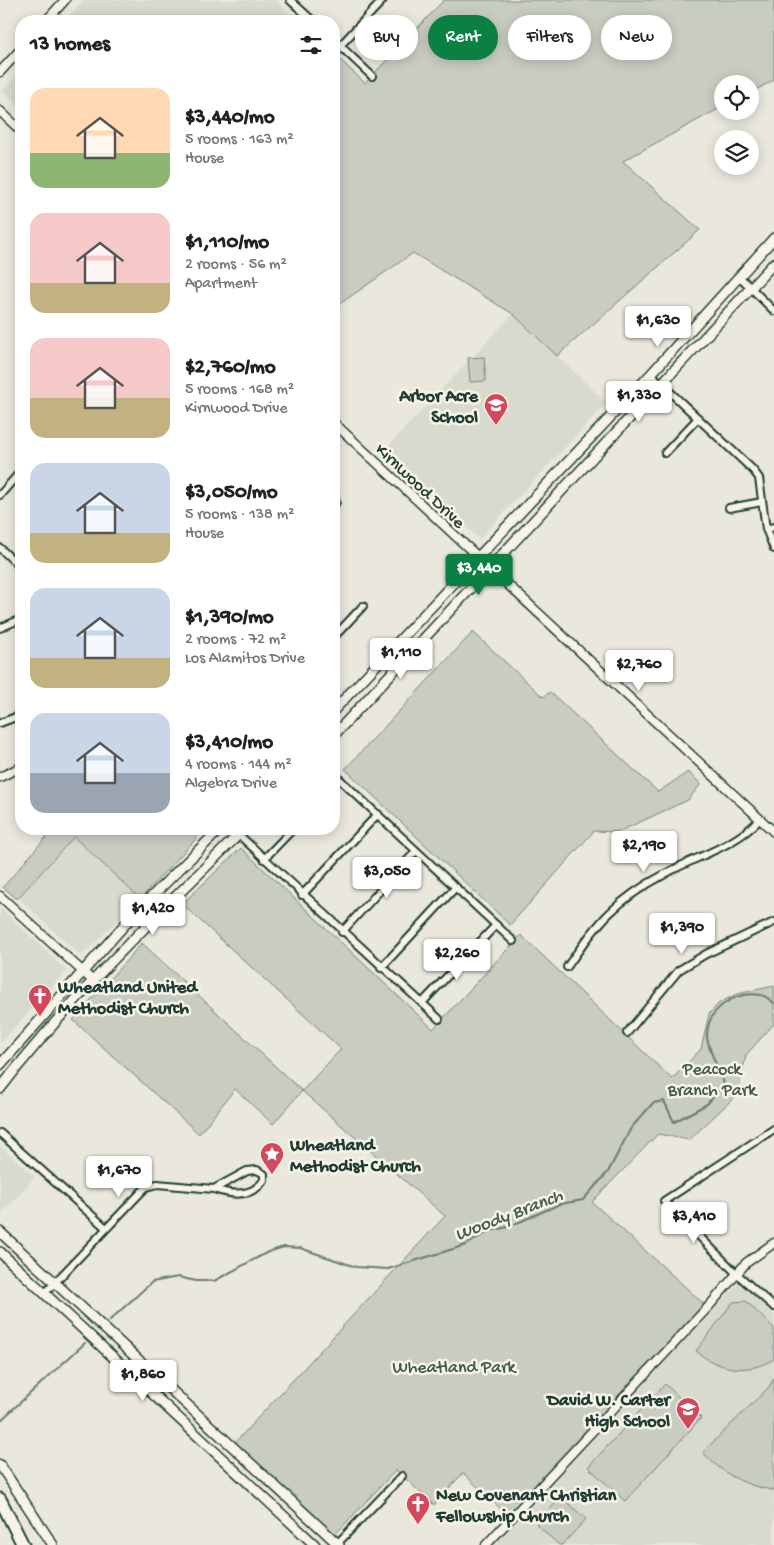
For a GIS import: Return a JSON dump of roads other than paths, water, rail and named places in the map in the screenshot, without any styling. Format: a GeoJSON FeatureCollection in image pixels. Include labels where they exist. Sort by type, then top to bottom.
{"type":"FeatureCollection","features":[{"type":"Feature","properties":{"kind":"highway"},"geometry":{"type":"LineString","coordinates":[[0,1499],[23,1545]]}},
{"type":"Feature","properties":{"kind":"main road"},"geometry":{"type":"LineString","coordinates":[[340,704],[476,557],[651,374],[774,238]]}},
{"type":"Feature","properties":{"kind":"main road"},"geometry":{"type":"LineString","coordinates":[[340,729],[774,263]]}},
{"type":"Feature","properties":{"kind":"main road"},"geometry":{"type":"LineString","coordinates":[[0,1065],[135,913],[214,835]]}},
{"type":"Feature","properties":{"kind":"main road"},"geometry":{"type":"LineString","coordinates":[[0,1089],[22,1061],[92,982],[234,835]]}},
{"type":"Feature","properties":{"kind":"main road"},"geometry":{"type":"LineString","coordinates":[[135,913],[147,925]]}},
{"type":"Feature","properties":{"kind":"main road"},"geometry":{"type":"LineString","coordinates":[[0,1232],[55,1280],[338,1544]]}},
{"type":"Feature","properties":{"kind":"main road"},"geometry":{"type":"LineString","coordinates":[[0,1252],[315,1545]]}},
{"type":"Feature","properties":{"kind":"main road"},"geometry":{"type":"LineString","coordinates":[[176,1417],[187,1405]]}},
{"type":"Feature","properties":{"kind":"main road"},"geometry":{"type":"LineString","coordinates":[[0,1465],[54,1545]]}},
{"type":"Feature","properties":{"kind":"street"},"geometry":{"type":"LineString","coordinates":[[52,15],[66,0]]}},
{"type":"Feature","properties":{"kind":"street"},"geometry":{"type":"LineString","coordinates":[[290,0],[306,15]]}},
{"type":"Feature","properties":{"kind":"street"},"geometry":{"type":"LineString","coordinates":[[372,76],[340,46],[383,0]]}},
{"type":"Feature","properties":{"kind":"street"},"geometry":{"type":"LineString","coordinates":[[0,72],[15,56]]}},
{"type":"Feature","properties":{"kind":"street"},"geometry":{"type":"LineString","coordinates":[[0,111],[15,125]]}},
{"type":"Feature","properties":{"kind":"street"},"geometry":{"type":"LineString","coordinates":[[739,276],[774,311]]}},
{"type":"Feature","properties":{"kind":"street"},"geometry":{"type":"LineString","coordinates":[[651,374],[753,470],[759,478],[766,529],[774,549]]}},
{"type":"Feature","properties":{"kind":"street"},"geometry":{"type":"LineString","coordinates":[[665,453],[698,418]]}},
{"type":"Feature","properties":{"kind":"street","name":"Kirnwood Drive"},"geometry":{"type":"LineString","coordinates":[[340,430],[774,832]]}},
{"type":"Feature","properties":{"kind":"street"},"geometry":{"type":"LineString","coordinates":[[0,495],[15,478]]}},
{"type":"Feature","properties":{"kind":"street"},"geometry":{"type":"LineString","coordinates":[[729,508],[762,502]]}},
{"type":"Feature","properties":{"kind":"street"},"geometry":{"type":"LineString","coordinates":[[766,529],[774,527]]}},
{"type":"Feature","properties":{"kind":"street"},"geometry":{"type":"LineString","coordinates":[[0,548],[15,562]]}},
{"type":"Feature","properties":{"kind":"street"},"geometry":{"type":"LineString","coordinates":[[340,631],[363,606]]}},
{"type":"Feature","properties":{"kind":"street"},"geometry":{"type":"LineString","coordinates":[[0,628],[15,622]]}},
{"type":"Feature","properties":{"kind":"street"},"geometry":{"type":"LineString","coordinates":[[0,723],[15,717]]}},
{"type":"Feature","properties":{"kind":"street"},"geometry":{"type":"LineString","coordinates":[[0,777],[15,770]]}},
{"type":"Feature","properties":{"kind":"street"},"geometry":{"type":"LineString","coordinates":[[340,779],[513,941]]}},
{"type":"Feature","properties":{"kind":"street"},"geometry":{"type":"LineString","coordinates":[[302,895],[378,814]]}},
{"type":"Feature","properties":{"kind":"street"},"geometry":{"type":"LineString","coordinates":[[566,967],[598,924],[625,898],[666,873],[740,837],[760,819]]}},
{"type":"Feature","properties":{"kind":"street"},"geometry":{"type":"LineString","coordinates":[[242,835],[302,895],[439,1019]]}},
{"type":"Feature","properties":{"kind":"street"},"geometry":{"type":"LineString","coordinates":[[264,859],[286,835]]}},
{"type":"Feature","properties":{"kind":"street"},"geometry":{"type":"LineString","coordinates":[[342,932],[416,851]]}},
{"type":"Feature","properties":{"kind":"street"},"geometry":{"type":"LineString","coordinates":[[381,968],[456,887]]}},
{"type":"Feature","properties":{"kind":"street"},"geometry":{"type":"LineString","coordinates":[[0,896],[92,982]]}},
{"type":"Feature","properties":{"kind":"street"},"geometry":{"type":"LineString","coordinates":[[627,1033],[679,970],[706,954],[774,922]]}},
{"type":"Feature","properties":{"kind":"street"},"geometry":{"type":"LineString","coordinates":[[422,1004],[496,925]]}},
{"type":"Feature","properties":{"kind":"street"},"geometry":{"type":"LineString","coordinates":[[774,1129],[664,1201],[737,1274],[774,1307]]}},
{"type":"Feature","properties":{"kind":"street"},"geometry":{"type":"LineString","coordinates":[[0,1133],[106,1228]]}},
{"type":"Feature","properties":{"kind":"street"},"geometry":{"type":"LineString","coordinates":[[45,1293],[55,1280],[142,1190],[150,1185],[214,1190],[227,1193],[246,1193],[262,1183],[264,1174],[257,1170],[247,1171],[214,1190]]}},
{"type":"Feature","properties":{"kind":"street"},"geometry":{"type":"LineString","coordinates":[[486,1545],[756,1254],[774,1243]]}},
{"type":"Feature","properties":{"kind":"street"},"geometry":{"type":"LineString","coordinates":[[338,1544],[402,1476]]}},
{"type":"Feature","properties":{"kind":"waterway","name":"Woody Branch"},"geometry":{"type":"LineString","coordinates":[[110,1320],[152,1282],[178,1277],[196,1281],[214,1281],[268,1252],[284,1247],[300,1248],[356,1267],[388,1269],[466,1245],[490,1231],[508,1227],[560,1204],[583,1200],[608,1172],[631,1128],[653,1103],[664,1101],[674,1122],[707,1104],[724,1084],[711,1053],[707,1036],[708,1026],[717,1010],[732,999],[751,994],[763,996],[774,1003]]}},
{"type":"Feature","properties":{"kind":"waterway","name":"Woody Branch"},"geometry":{"type":"LineString","coordinates":[[0,1421],[85,1343]]}},
{"type":"Feature","properties":{"kind":"place","name":"Arbor Acre School"},"geometry":{"type":"Point","coordinates":[496,426]}},
{"type":"Feature","properties":{"kind":"place","name":"Wheatland United Methodist Church"},"geometry":{"type":"Point","coordinates":[40,1017]}},
{"type":"Feature","properties":{"kind":"place","name":"Wheatland Methodist Church"},"geometry":{"type":"Point","coordinates":[272,1175]}},
{"type":"Feature","properties":{"kind":"place","name":"David W. Carter High School"},"geometry":{"type":"Point","coordinates":[688,1430]}},
{"type":"Feature","properties":{"kind":"place","name":"New Covenant Christian Fellowship Church"},"geometry":{"type":"Point","coordinates":[418,1525]}},
{"type":"Feature","properties":{"kind":"park label","name":"Peacock Branch Park"},"geometry":{"type":"Point","coordinates":[712,1078]}},
{"type":"Feature","properties":{"kind":"park label","name":"Wheatland Park"},"geometry":{"type":"Point","coordinates":[454,1366]}}]}
